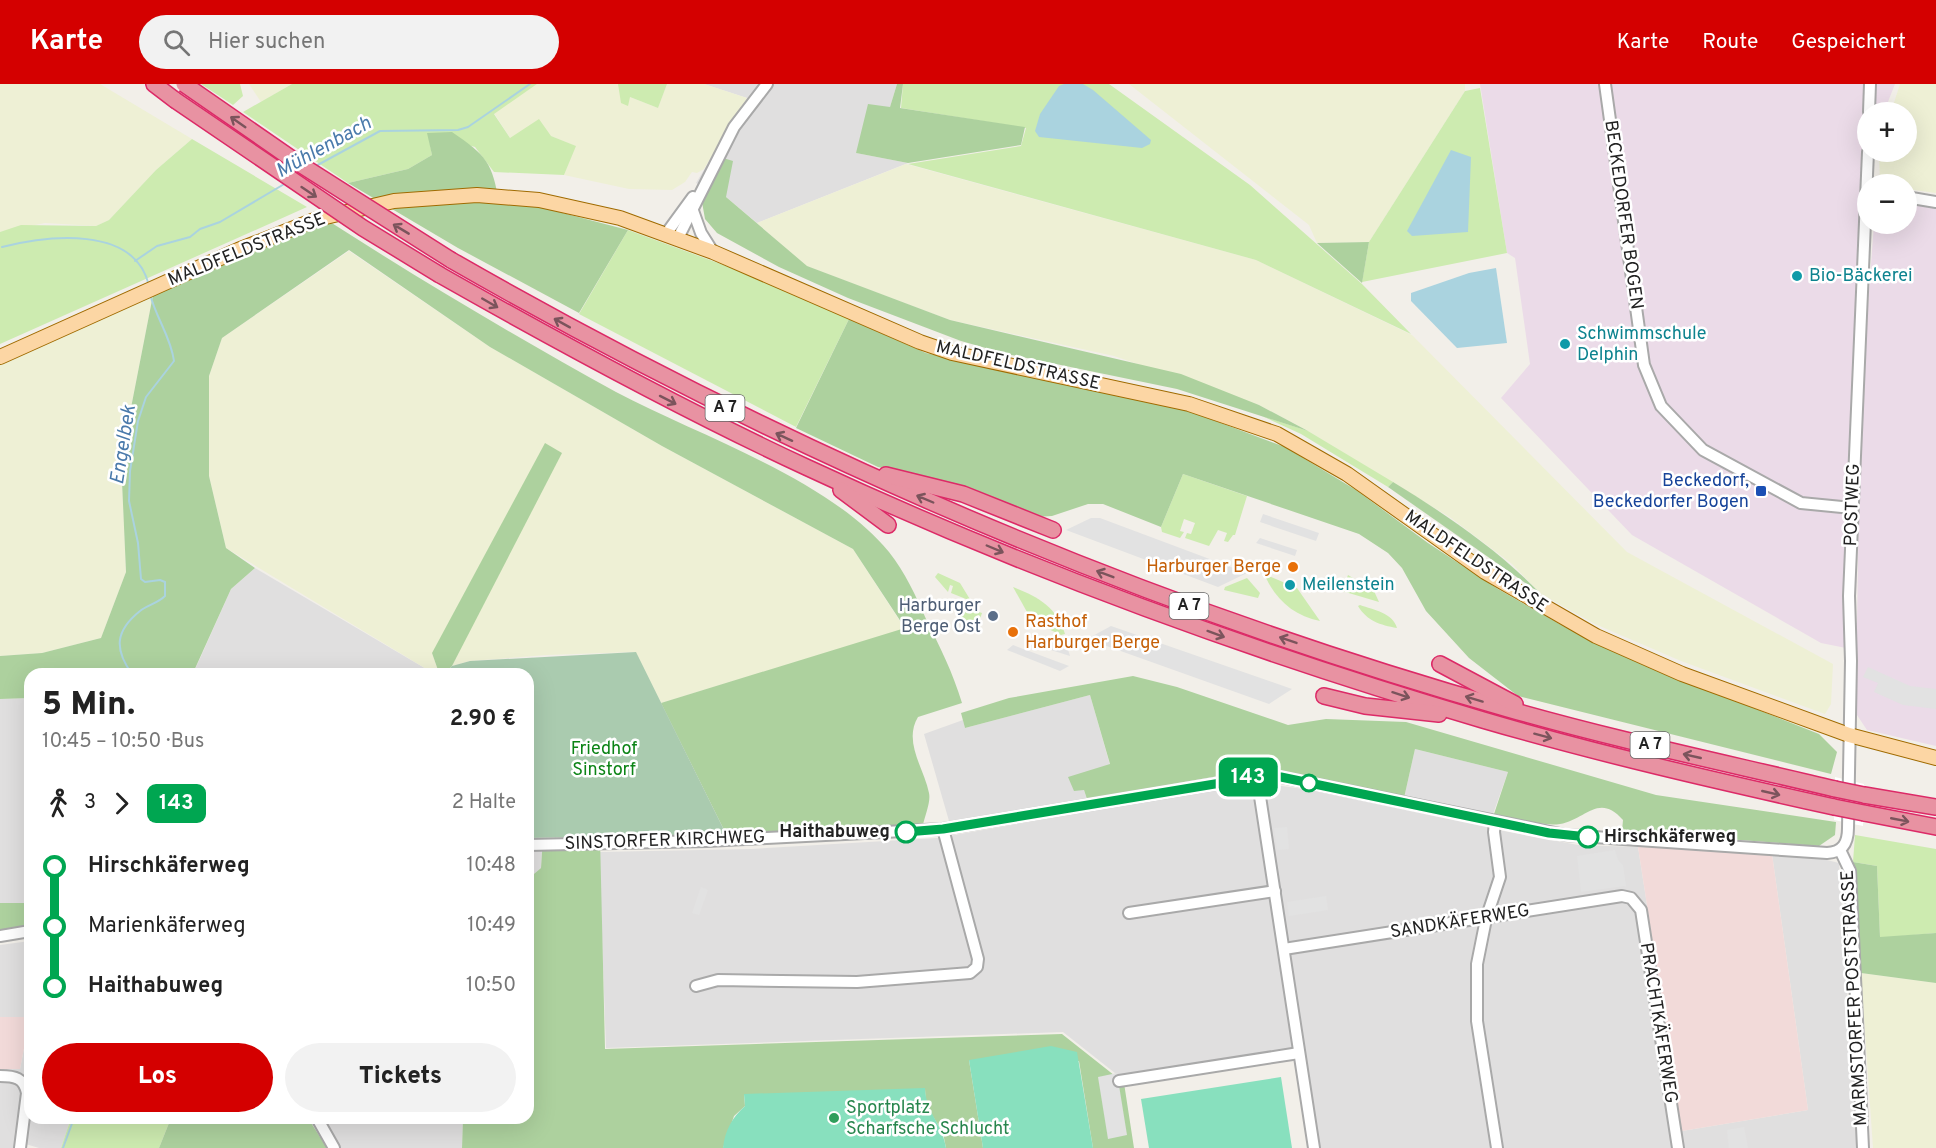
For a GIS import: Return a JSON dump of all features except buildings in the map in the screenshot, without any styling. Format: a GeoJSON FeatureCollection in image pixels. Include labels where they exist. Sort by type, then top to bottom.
{"type":"FeatureCollection","features":[{"type":"Feature","properties":{"kind":"highway","name":"A 7"},"geometry":{"type":"LineString","coordinates":[[154,84],[363,228],[440,275],[616,373],[806,467],[1024,562],[1142,608],[1274,655],[1486,721],[1693,776],[1936,827]]}},
{"type":"Feature","properties":{"kind":"highway","name":"A 7"},"geometry":{"type":"LineString","coordinates":[[184,84],[315,174],[451,260],[613,351],[837,462],[1044,551],[1177,602],[1367,666],[1550,721],[1835,789],[1936,807]]}},
{"type":"Feature","properties":{"kind":"highway"},"geometry":{"type":"LineString","coordinates":[[837,462],[963,494],[1053,530]]}},
{"type":"Feature","properties":{"kind":"highway"},"geometry":{"type":"LineString","coordinates":[[806,467],[888,525]]}},
{"type":"Feature","properties":{"kind":"highway"},"geometry":{"type":"LineString","coordinates":[[1440,664],[1550,721]]}},
{"type":"Feature","properties":{"kind":"highway"},"geometry":{"type":"LineString","coordinates":[[1324,696],[1365,706],[1486,721]]}},
{"type":"Feature","properties":{"kind":"main road","name":"MALDFELDSTRASSE"},"geometry":{"type":"LineString","coordinates":[[0,357],[153,288],[317,219],[368,206],[422,198],[477,195],[539,200],[603,213],[713,252],[898,333],[952,353],[1189,404],[1277,434],[1347,474],[1485,572],[1587,632],[1682,674],[1849,735],[1936,758]]}},
{"type":"Feature","properties":{"kind":"street"},"geometry":{"type":"LineString","coordinates":[[672,236],[734,127],[767,84]]}},
{"type":"Feature","properties":{"kind":"street","name":"BECKEDORFER BOGEN"},"geometry":{"type":"LineString","coordinates":[[1605,84],[1644,365],[1661,406],[1703,450],[1733,467],[1801,503],[1852,508]]}},
{"type":"Feature","properties":{"kind":"street"},"geometry":{"type":"LineString","coordinates":[[1869,102],[1870,84]]}},
{"type":"Feature","properties":{"kind":"street"},"geometry":{"type":"LineString","coordinates":[[672,236],[692,208],[701,187]]}},
{"type":"Feature","properties":{"kind":"street"},"geometry":{"type":"LineString","coordinates":[[1917,198],[1936,202]]}},
{"type":"Feature","properties":{"kind":"street"},"geometry":{"type":"LineString","coordinates":[[692,208],[701,233],[713,252]]}},
{"type":"Feature","properties":{"kind":"street","name":"POSTWEG"},"geometry":{"type":"LineString","coordinates":[[1837,851],[1848,838],[1852,508],[1865,234]]}},
{"type":"Feature","properties":{"kind":"street"},"geometry":{"type":"LineString","coordinates":[[1257,777],[1314,1148]]}},
{"type":"Feature","properties":{"kind":"street","name":"SINSTORFER KIRCHWEG"},"geometry":{"type":"LineString","coordinates":[[534,845],[707,841],[943,829],[1257,777],[1281,777],[1565,835],[1837,851]]}},
{"type":"Feature","properties":{"kind":"street"},"geometry":{"type":"LineString","coordinates":[[1495,822],[1494,832],[1500,877],[1486,919],[1477,964],[1477,1021],[1497,1148]]}},
{"type":"Feature","properties":{"kind":"street"},"geometry":{"type":"LineString","coordinates":[[696,987],[718,980],[857,982],[970,974],[976,967],[978,955],[943,829]]}},
{"type":"Feature","properties":{"kind":"street","name":"MARMSTORFER POSTSTRASSE"},"geometry":{"type":"LineString","coordinates":[[1837,851],[1850,872],[1863,1148]]}},
{"type":"Feature","properties":{"kind":"street"},"geometry":{"type":"LineString","coordinates":[[1129,913],[1275,891]]}},
{"type":"Feature","properties":{"kind":"street","name":"SANDKÄFERWEG"},"geometry":{"type":"LineString","coordinates":[[1284,949],[1622,896],[1634,900]]}},
{"type":"Feature","properties":{"kind":"street","name":"PRACHTKÄFERWEG"},"geometry":{"type":"LineString","coordinates":[[1634,900],[1641,913],[1678,1148]]}},
{"type":"Feature","properties":{"kind":"street"},"geometry":{"type":"LineString","coordinates":[[0,936],[24,932]]}},
{"type":"Feature","properties":{"kind":"street"},"geometry":{"type":"LineString","coordinates":[[1119,1081],[1299,1053]]}},
{"type":"Feature","properties":{"kind":"street"},"geometry":{"type":"LineString","coordinates":[[0,1076],[19,1078],[24,1084]]}},
{"type":"Feature","properties":{"kind":"street"},"geometry":{"type":"LineString","coordinates":[[20,1148],[24,1117]]}},
{"type":"Feature","properties":{"kind":"street"},"geometry":{"type":"LineString","coordinates":[[320,1124],[334,1148]]}},
{"type":"Feature","properties":{"kind":"shaded area"},"geometry":{"type":"Polygon","coordinates":[[[704,84],[897,84],[890,107],[856,153],[908,163],[757,223],[726,197],[696,183],[747,98],[704,84]]]}},
{"type":"Feature","properties":{"kind":"shaded area"},"geometry":{"type":"Polygon","coordinates":[[[1480,84],[1895,84],[1888,102],[1857,102],[1857,162],[1867,162],[1867,174],[1857,174],[1857,234],[1866,234],[1863,373],[1873,234],[1917,234],[1917,202],[1936,206],[1936,746],[1867,730],[1855,712],[1856,650],[1821,643],[1632,535],[1501,398],[1530,364],[1515,258],[1507,253],[1480,84]],[[1859,501],[1856,597],[1857,623],[1859,501]]]}},
{"type":"Feature","properties":{"kind":"shaded area"},"geometry":{"type":"Polygon","coordinates":[[[1263,514],[1319,533],[1316,541],[1260,522],[1263,514]]]}},
{"type":"Feature","properties":{"kind":"shaded area"},"geometry":{"type":"Polygon","coordinates":[[[1091,518],[1100,518],[1247,573],[1218,587],[1066,530],[1091,518]]]}},
{"type":"Feature","properties":{"kind":"shaded area"},"geometry":{"type":"Polygon","coordinates":[[[1260,538],[1297,550],[1295,556],[1256,543],[1260,538]]]}},
{"type":"Feature","properties":{"kind":"shaded area"},"geometry":{"type":"Polygon","coordinates":[[[255,568],[425,668],[196,668],[231,589],[255,568]]]}},
{"type":"Feature","properties":{"kind":"shaded area"},"geometry":{"type":"Polygon","coordinates":[[[1111,626],[1292,689],[1269,704],[1087,639],[1111,626]]]}},
{"type":"Feature","properties":{"kind":"shaded area"},"geometry":{"type":"Polygon","coordinates":[[[1046,638],[1067,646],[1070,656],[1051,650],[1046,638]]]}},
{"type":"Feature","properties":{"kind":"shaded area"},"geometry":{"type":"Polygon","coordinates":[[[1013,645],[1069,666],[1060,671],[1007,650],[1013,645]]]}},
{"type":"Feature","properties":{"kind":"shaded area"},"geometry":{"type":"Polygon","coordinates":[[[1868,667],[1910,686],[1936,689],[1936,709],[1903,705],[1874,692],[1878,683],[1863,677],[1868,667]]]}},
{"type":"Feature","properties":{"kind":"shaded area"},"geometry":{"type":"Polygon","coordinates":[[[1090,695],[1110,765],[1084,790],[1087,799],[949,821],[924,734],[963,720],[965,728],[1090,695]]]}},
{"type":"Feature","properties":{"kind":"shaded area"},"geometry":{"type":"Polygon","coordinates":[[[24,698],[24,903],[0,903],[0,699],[24,698]]]}},
{"type":"Feature","properties":{"kind":"shaded area"},"geometry":{"type":"Polygon","coordinates":[[[1415,749],[1508,772],[1488,828],[1578,845],[1638,847],[1682,1131],[1808,1110],[1772,854],[1823,859],[1839,863],[1857,1148],[1320,1148],[1304,1048],[1120,1077],[1063,1032],[606,1048],[599,852],[751,849],[937,838],[1241,785],[1282,786],[1353,796],[1402,807],[1415,749]]]}},
{"type":"Feature","properties":{"kind":"shaded area"},"geometry":{"type":"Polygon","coordinates":[[[1287,827],[1289,849],[1277,850],[1274,828],[1287,827]]]}},
{"type":"Feature","properties":{"kind":"shaded area"},"geometry":{"type":"Polygon","coordinates":[[[534,838],[543,838],[541,868],[534,874],[534,838]]]}},
{"type":"Feature","properties":{"kind":"shaded area"},"geometry":{"type":"Polygon","coordinates":[[[1638,847],[1772,854],[1808,1110],[1682,1131],[1638,847]]]}},
{"type":"Feature","properties":{"kind":"shaded area"},"geometry":{"type":"Polygon","coordinates":[[[1615,850],[1618,860],[1623,865],[1626,886],[1581,892],[1577,856],[1615,850]]]}},
{"type":"Feature","properties":{"kind":"shaded area"},"geometry":{"type":"Polygon","coordinates":[[[701,887],[708,890],[699,915],[692,913],[701,887]]]}},
{"type":"Feature","properties":{"kind":"shaded area"},"geometry":{"type":"Polygon","coordinates":[[[1326,896],[1328,910],[1289,916],[1287,902],[1326,896]]]}},
{"type":"Feature","properties":{"kind":"shaded area"},"geometry":{"type":"Polygon","coordinates":[[[24,942],[24,1017],[0,1017],[0,945],[24,942]]]}},
{"type":"Feature","properties":{"kind":"shaded area"},"geometry":{"type":"Polygon","coordinates":[[[0,1017],[24,1017],[24,1048],[20,1069],[0,1069],[0,1017]]]}},
{"type":"Feature","properties":{"kind":"shaded area"},"geometry":{"type":"Polygon","coordinates":[[[24,1049],[24,1124],[69,1124],[61,1148],[39,1148],[22,1143],[21,1148],[0,1148],[0,1069],[20,1069],[24,1049]]]}},
{"type":"Feature","properties":{"kind":"shaded area"},"geometry":{"type":"Polygon","coordinates":[[[1117,1073],[1127,1135],[1108,1139],[1098,1077],[1117,1073]]]}},
{"type":"Feature","properties":{"kind":"shaded area"},"geometry":{"type":"Polygon","coordinates":[[[312,1124],[463,1124],[462,1148],[327,1148],[312,1124]]]}},
{"type":"Feature","properties":{"kind":"shaded area"},"geometry":{"type":"Polygon","coordinates":[[[1744,1127],[1748,1148],[1729,1148],[1727,1130],[1744,1127]]]}},
{"type":"Feature","properties":{"kind":"green space"},"geometry":{"type":"Polygon","coordinates":[[[0,84],[100,84],[192,139],[156,170],[109,220],[96,226],[45,223],[0,232],[0,84]]]}},
{"type":"Feature","properties":{"kind":"green space"},"geometry":{"type":"Polygon","coordinates":[[[201,84],[240,84],[243,96],[233,105],[201,84]]]}},
{"type":"Feature","properties":{"kind":"green space"},"geometry":{"type":"Polygon","coordinates":[[[249,84],[292,84],[261,102],[249,84]]]}},
{"type":"Feature","properties":{"kind":"green space"},"geometry":{"type":"Polygon","coordinates":[[[292,84],[537,84],[494,114],[510,138],[539,119],[551,136],[576,146],[564,175],[494,172],[475,147],[428,133],[432,155],[408,169],[348,183],[243,112],[292,84]]]}},
{"type":"Feature","properties":{"kind":"green space"},"geometry":{"type":"Polygon","coordinates":[[[537,84],[618,84],[630,97],[658,108],[667,84],[704,84],[747,98],[704,169],[697,173],[692,172],[685,182],[672,190],[629,189],[564,175],[575,146],[551,136],[510,138],[494,113],[537,84]]]}},
{"type":"Feature","properties":{"kind":"green space"},"geometry":{"type":"Polygon","coordinates":[[[618,84],[667,84],[658,108],[630,97],[628,106],[621,103],[618,84]]]}},
{"type":"Feature","properties":{"kind":"green space"},"geometry":{"type":"Polygon","coordinates":[[[897,84],[903,84],[900,108],[1025,127],[1021,145],[908,163],[856,153],[868,104],[890,107],[897,84]]]}},
{"type":"Feature","properties":{"kind":"green space"},"geometry":{"type":"Polygon","coordinates":[[[903,84],[1109,84],[1250,185],[1362,284],[1411,334],[1256,260],[908,164],[1021,146],[1026,128],[901,108],[903,84]]]}},
{"type":"Feature","properties":{"kind":"green space"},"geometry":{"type":"Polygon","coordinates":[[[1129,84],[1465,84],[1465,91],[1369,242],[1317,243],[1309,225],[1129,84]]]}},
{"type":"Feature","properties":{"kind":"green space"},"geometry":{"type":"Polygon","coordinates":[[[1900,84],[1936,84],[1936,193],[1917,190],[1917,174],[1880,174],[1879,162],[1917,162],[1917,102],[1894,102],[1900,84]]]}},
{"type":"Feature","properties":{"kind":"green space"},"geometry":{"type":"Polygon","coordinates":[[[1480,88],[1507,253],[1362,282],[1369,242],[1465,91],[1480,88]]]}},
{"type":"Feature","properties":{"kind":"green space"},"geometry":{"type":"Polygon","coordinates":[[[452,132],[473,147],[486,161],[494,179],[499,204],[536,206],[628,230],[579,313],[458,248],[348,183],[408,169],[432,155],[427,133],[452,132]]]}},
{"type":"Feature","properties":{"kind":"green space"},"geometry":{"type":"Polygon","coordinates":[[[192,139],[307,207],[0,344],[0,232],[21,225],[96,226],[109,220],[156,170],[192,139]]]}},
{"type":"Feature","properties":{"kind":"green space"},"geometry":{"type":"Polygon","coordinates":[[[723,158],[733,161],[726,197],[807,266],[950,320],[1181,374],[1259,405],[1308,431],[1177,389],[1007,354],[961,341],[848,298],[779,267],[717,233],[705,219],[702,202],[723,158]]]}},
{"type":"Feature","properties":{"kind":"green space"},"geometry":{"type":"Polygon","coordinates":[[[906,164],[1256,260],[1412,335],[1627,552],[1833,664],[1831,704],[1825,714],[1681,661],[1595,624],[1541,594],[1512,564],[1451,518],[1308,431],[1259,405],[1114,356],[950,320],[806,266],[757,223],[906,164]]]}},
{"type":"Feature","properties":{"kind":"green space"},"geometry":{"type":"Polygon","coordinates":[[[327,220],[470,309],[616,392],[762,461],[798,481],[833,502],[863,526],[889,552],[905,576],[946,660],[962,703],[918,717],[914,726],[916,755],[929,797],[923,825],[726,834],[661,703],[905,628],[853,549],[662,446],[490,347],[349,250],[222,338],[209,376],[209,476],[226,548],[255,568],[231,589],[195,668],[24,668],[24,698],[0,699],[0,656],[42,653],[101,638],[126,572],[121,459],[153,295],[297,229],[327,220]]]}},
{"type":"Feature","properties":{"kind":"green space"},"geometry":{"type":"Polygon","coordinates":[[[628,230],[729,267],[849,319],[796,427],[579,314],[628,230]]]}},
{"type":"Feature","properties":{"kind":"green space"},"geometry":{"type":"Polygon","coordinates":[[[1369,242],[1362,283],[1317,243],[1369,242]]]}},
{"type":"Feature","properties":{"kind":"green space"},"geometry":{"type":"Polygon","coordinates":[[[349,251],[490,347],[662,446],[853,549],[905,629],[661,703],[635,652],[547,655],[470,661],[452,666],[461,648],[432,653],[437,668],[425,668],[226,548],[209,476],[209,376],[222,338],[349,251]]]}},
{"type":"Feature","properties":{"kind":"green space"},"geometry":{"type":"Polygon","coordinates":[[[153,295],[121,458],[126,572],[101,638],[42,653],[0,656],[0,362],[153,295]]]}},
{"type":"Feature","properties":{"kind":"green space"},"geometry":{"type":"Polygon","coordinates":[[[849,319],[926,353],[1189,411],[1285,447],[1356,490],[1428,543],[1498,589],[1563,626],[1678,678],[1819,734],[1837,752],[1831,774],[1518,696],[1469,658],[1426,611],[1402,568],[1388,553],[1359,534],[1183,474],[1161,527],[1103,504],[1088,504],[1052,516],[1036,517],[967,489],[878,467],[796,428],[849,319]]]}},
{"type":"Feature","properties":{"kind":"green space"},"geometry":{"type":"Polygon","coordinates":[[[1262,416],[1308,431],[1393,482],[1388,487],[1301,434],[1262,416]]]}},
{"type":"Feature","properties":{"kind":"green space"},"geometry":{"type":"Polygon","coordinates":[[[545,443],[562,453],[452,666],[437,668],[432,653],[545,443]]]}},
{"type":"Feature","properties":{"kind":"green space"},"geometry":{"type":"Polygon","coordinates":[[[1183,474],[1247,496],[1235,535],[1228,542],[1224,541],[1227,533],[1218,530],[1209,546],[1185,538],[1187,533],[1191,534],[1195,523],[1184,519],[1180,531],[1184,532],[1180,538],[1162,532],[1161,527],[1183,474]]]}},
{"type":"Feature","properties":{"kind":"green space"},"geometry":{"type":"Polygon","coordinates":[[[1393,482],[1471,533],[1541,594],[1388,487],[1393,482]]]}},
{"type":"Feature","properties":{"kind":"green space"},"geometry":{"type":"Polygon","coordinates":[[[938,573],[960,583],[971,601],[951,593],[953,586],[950,585],[948,592],[935,577],[938,573]]]}},
{"type":"Feature","properties":{"kind":"green space"},"geometry":{"type":"Polygon","coordinates":[[[1348,575],[1374,591],[1379,602],[1342,591],[1348,575]]]}},
{"type":"Feature","properties":{"kind":"green space"},"geometry":{"type":"Polygon","coordinates":[[[1269,576],[1297,588],[1320,621],[1295,611],[1281,600],[1266,578],[1269,576]]]}},
{"type":"Feature","properties":{"kind":"green space"},"geometry":{"type":"Polygon","coordinates":[[[1247,578],[1260,593],[1258,598],[1224,590],[1225,587],[1247,578]]]}},
{"type":"Feature","properties":{"kind":"green space"},"geometry":{"type":"Polygon","coordinates":[[[1013,587],[1045,604],[1057,617],[1065,634],[1061,635],[1032,621],[1013,587]]]}},
{"type":"Feature","properties":{"kind":"green space"},"geometry":{"type":"Polygon","coordinates":[[[952,603],[982,613],[976,630],[961,618],[952,603]]]}},
{"type":"Feature","properties":{"kind":"green space"},"geometry":{"type":"Polygon","coordinates":[[[1358,606],[1387,615],[1397,628],[1370,619],[1358,606]]]}},
{"type":"Feature","properties":{"kind":"green space","name":"Friedhof Sinstorf"},"geometry":{"type":"Polygon","coordinates":[[[636,652],[726,834],[534,838],[534,668],[450,668],[470,661],[636,652]]]}},
{"type":"Feature","properties":{"kind":"green space"},"geometry":{"type":"Polygon","coordinates":[[[1133,676],[1177,687],[1288,725],[1326,719],[1406,722],[1656,795],[1836,822],[1835,835],[1819,846],[1622,831],[1623,820],[1607,808],[1592,810],[1560,824],[1527,821],[1494,814],[1508,772],[1415,749],[1404,798],[1276,771],[1247,771],[1087,799],[1084,790],[1074,791],[1068,777],[1110,764],[1090,695],[965,728],[961,713],[1009,698],[1133,676]]]}},
{"type":"Feature","properties":{"kind":"green space"},"geometry":{"type":"Polygon","coordinates":[[[1855,835],[1936,849],[1936,933],[1880,938],[1877,866],[1853,862],[1855,835]]]}},
{"type":"Feature","properties":{"kind":"green space"},"geometry":{"type":"Polygon","coordinates":[[[600,837],[605,1049],[1062,1034],[1124,1083],[1134,1148],[1093,1148],[1079,1061],[969,1060],[983,1148],[946,1148],[943,1133],[926,1105],[925,1089],[744,1095],[745,1106],[734,1116],[723,1148],[462,1148],[463,1124],[534,1124],[534,874],[541,868],[543,838],[600,837]]]}},
{"type":"Feature","properties":{"kind":"green space"},"geometry":{"type":"Polygon","coordinates":[[[1853,862],[1877,866],[1880,937],[1936,933],[1936,983],[1861,973],[1853,862]]]}},
{"type":"Feature","properties":{"kind":"green space"},"geometry":{"type":"Polygon","coordinates":[[[0,903],[24,903],[24,928],[0,930],[0,903]]]}},
{"type":"Feature","properties":{"kind":"green space"},"geometry":{"type":"Polygon","coordinates":[[[1861,973],[1936,983],[1936,1148],[1873,1148],[1861,973]]]}},
{"type":"Feature","properties":{"kind":"green space"},"geometry":{"type":"Polygon","coordinates":[[[1051,1046],[1077,1052],[1093,1148],[983,1148],[969,1060],[1051,1046]]]}},
{"type":"Feature","properties":{"kind":"green space"},"geometry":{"type":"Polygon","coordinates":[[[1281,1077],[1292,1148],[1149,1148],[1141,1099],[1281,1077]]]}},
{"type":"Feature","properties":{"kind":"green space","name":"Sportplatz Scharfsche Schlucht"},"geometry":{"type":"Polygon","coordinates":[[[925,1088],[928,1105],[941,1131],[946,1148],[723,1148],[730,1125],[745,1106],[744,1094],[925,1088]]]}},
{"type":"Feature","properties":{"kind":"green space"},"geometry":{"type":"Polygon","coordinates":[[[69,1124],[169,1124],[159,1148],[61,1148],[69,1124]]]}},
{"type":"Feature","properties":{"kind":"green space"},"geometry":{"type":"Polygon","coordinates":[[[169,1124],[312,1124],[327,1148],[159,1148],[169,1124]]]}},
{"type":"Feature","properties":{"kind":"water"},"geometry":{"type":"Polygon","coordinates":[[[1083,84],[1093,90],[1151,140],[1150,144],[1142,148],[1039,137],[1035,131],[1040,114],[1059,86],[1083,84]]]}},
{"type":"Feature","properties":{"kind":"water"},"geometry":{"type":"Polygon","coordinates":[[[1451,150],[1471,157],[1468,232],[1412,236],[1407,231],[1451,150]]]}},
{"type":"Feature","properties":{"kind":"water"},"geometry":{"type":"Polygon","coordinates":[[[1496,268],[1507,343],[1457,348],[1411,301],[1411,293],[1469,273],[1496,268]]]}},
{"type":"Feature","properties":{"kind":"pier"},"geometry":{"type":"Polygon","coordinates":[[[1835,777],[1864,784],[1863,826],[1834,820],[1835,777]]]}},
{"type":"Feature","properties":{"kind":"waterway","name":"Mühlenbach"},"geometry":{"type":"LineString","coordinates":[[314,167],[380,131],[458,130],[468,127],[530,84]]}},
{"type":"Feature","properties":{"kind":"waterway","name":"Mühlenbach"},"geometry":{"type":"LineString","coordinates":[[135,261],[157,246],[190,237],[200,229],[220,222],[286,183]]}},
{"type":"Feature","properties":{"kind":"waterway","name":"Engelbek"},"geometry":{"type":"LineString","coordinates":[[2,247],[64,238],[87,239],[108,244],[126,252],[140,266],[149,286]]}},
{"type":"Feature","properties":{"kind":"waterway","name":"Engelbek"},"geometry":{"type":"LineString","coordinates":[[128,668],[120,648],[122,633],[140,611],[165,596],[165,582],[160,580],[145,582],[141,579],[138,543],[129,501],[130,471],[138,421],[146,397],[174,361],[170,344],[150,294]]}},
{"type":"Feature","properties":{"kind":"waterway","name":"Engelbek"},"geometry":{"type":"LineString","coordinates":[[63,1148],[72,1124]]}},
{"type":"Feature","properties":{"kind":"bus line","name":"143"},"geometry":{"type":"LineString","coordinates":[[906,832],[943,829],[1245,778],[1281,777],[1549,833],[1588,837]]}},
{"type":"Feature","properties":{"kind":"place","name":"Bio-Bäckerei"},"geometry":{"type":"Point","coordinates":[1797,276]}},
{"type":"Feature","properties":{"kind":"place","name":"Schwimmschule Delphin"},"geometry":{"type":"Point","coordinates":[1565,344]}},
{"type":"Feature","properties":{"kind":"place","name":"Beckedorf, Beckedorfer Bogen"},"geometry":{"type":"Point","coordinates":[1761,491]}},
{"type":"Feature","properties":{"kind":"place","name":"Harburger Berge"},"geometry":{"type":"Point","coordinates":[1293,567]}},
{"type":"Feature","properties":{"kind":"place","name":"Meilenstein"},"geometry":{"type":"Point","coordinates":[1290,585]}},
{"type":"Feature","properties":{"kind":"place","name":"Harburger Berge Ost"},"geometry":{"type":"Point","coordinates":[993,616]}},
{"type":"Feature","properties":{"kind":"place","name":"Rasthof Harburger Berge"},"geometry":{"type":"Point","coordinates":[1013,632]}},
{"type":"Feature","properties":{"kind":"place","name":"Haithabuweg"},"geometry":{"type":"Point","coordinates":[906,832]}},
{"type":"Feature","properties":{"kind":"place","name":"Hirschkäferweg"},"geometry":{"type":"Point","coordinates":[1588,837]}},
{"type":"Feature","properties":{"kind":"place","name":"Sportplatz Scharfsche Schlucht"},"geometry":{"type":"Point","coordinates":[834,1118]}}]}
